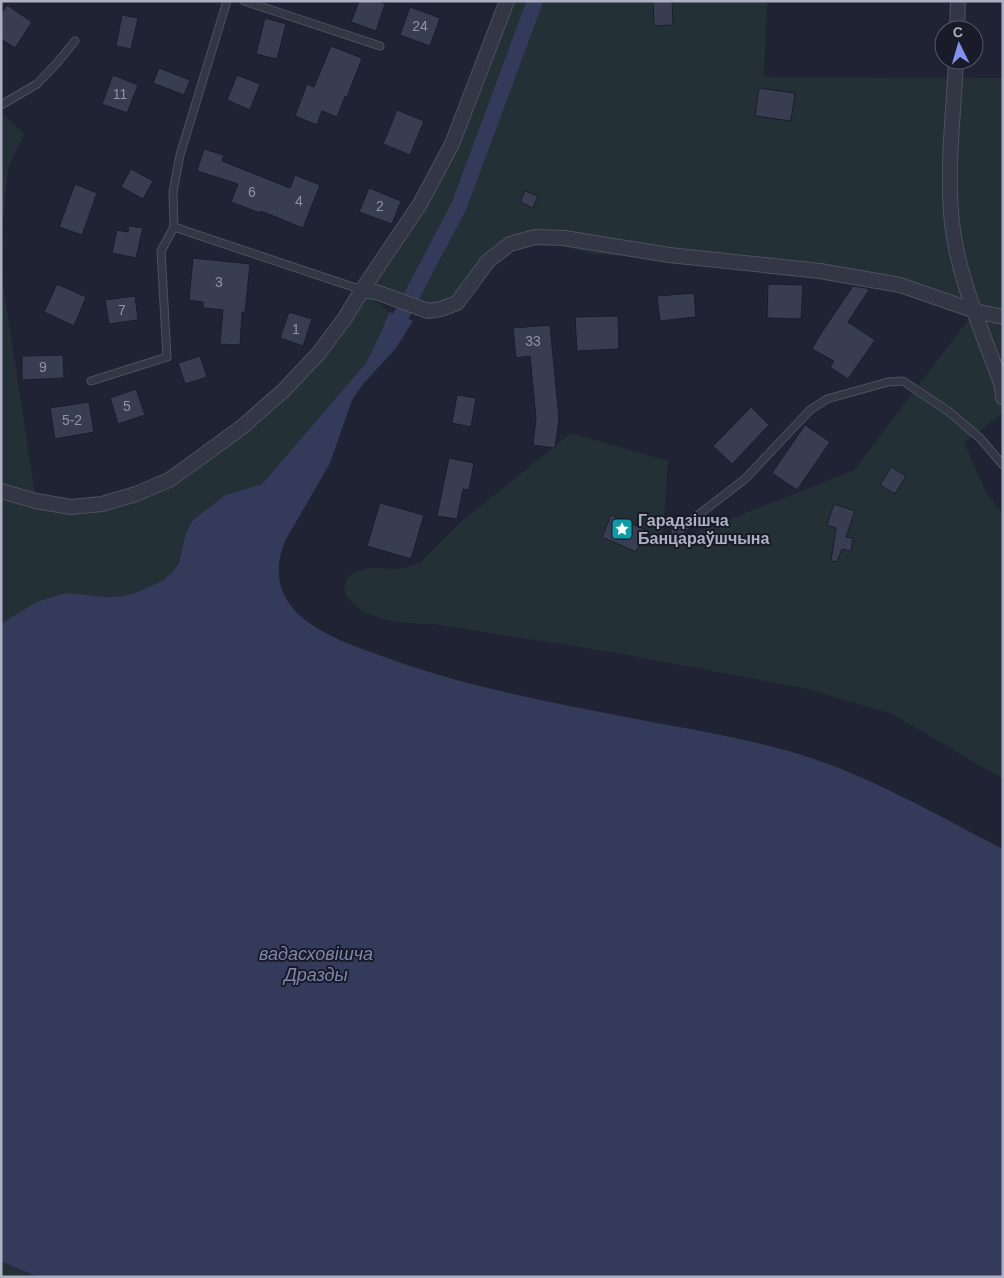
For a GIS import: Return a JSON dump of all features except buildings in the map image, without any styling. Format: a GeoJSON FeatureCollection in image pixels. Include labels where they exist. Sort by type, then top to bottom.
{"type":"FeatureCollection","features":[{"type":"Feature","properties":{"kind":"street"},"geometry":{"type":"LineString","coordinates":[[1,491],[36,501],[71,507],[102,504],[136,494],[169,480],[242,427],[283,391],[318,354],[345,318],[420,204],[452,144],[507,1]]}},
{"type":"Feature","properties":{"kind":"street"},"geometry":{"type":"LineString","coordinates":[[957,20],[958,1]]}},
{"type":"Feature","properties":{"kind":"street"},"geometry":{"type":"LineString","coordinates":[[956,70],[955,103],[950,135],[951,212],[960,268],[1002,386],[1003,397]]}},
{"type":"Feature","properties":{"kind":"street"},"geometry":{"type":"LineString","coordinates":[[362,290],[376,292],[428,311],[457,303],[488,261],[510,244],[535,237],[564,238],[669,255],[820,271],[900,285],[975,311],[1003,317]]}},
{"type":"Feature","properties":{"kind":"lane"},"geometry":{"type":"LineString","coordinates":[[91,381],[167,357],[161,251],[174,227],[173,192],[180,155],[227,1]]}},
{"type":"Feature","properties":{"kind":"lane"},"geometry":{"type":"LineString","coordinates":[[244,1],[380,46]]}},
{"type":"Feature","properties":{"kind":"lane"},"geometry":{"type":"LineString","coordinates":[[1,105],[37,84],[57,64],[75,41]]}},
{"type":"Feature","properties":{"kind":"lane"},"geometry":{"type":"LineString","coordinates":[[174,227],[362,290]]}},
{"type":"Feature","properties":{"kind":"lane"},"geometry":{"type":"LineString","coordinates":[[676,532],[745,479],[810,410],[827,399],[888,382],[902,381],[948,411],[980,438],[1003,465]]}},
{"type":"Feature","properties":{"kind":"shaded area"},"geometry":{"type":"Polygon","coordinates":[[[507,1],[767,1],[764,77],[1003,78],[1003,413],[964,443],[986,492],[1003,515],[1003,779],[892,714],[807,689],[622,654],[434,624],[396,622],[361,610],[344,592],[346,580],[353,573],[368,568],[402,569],[421,562],[462,521],[571,433],[668,461],[662,546],[854,470],[975,311],[820,271],[779,266],[592,254],[544,241],[505,251],[441,309],[363,291],[389,312],[366,363],[262,484],[225,495],[193,520],[186,532],[179,562],[172,572],[162,581],[135,593],[122,596],[107,597],[66,593],[52,597],[36,602],[1,624],[1,112],[24,134],[8,168],[2,233],[3,284],[36,501],[71,507],[169,480],[283,391],[420,204],[507,1]]]}},
{"type":"Feature","properties":{"kind":"shaded area"},"geometry":{"type":"Polygon","coordinates":[[[1,1261],[38,1277],[1,1277],[1,1261]]]}},
{"type":"Feature","properties":{"kind":"water","name":"вадасховішча Дразды"},"geometry":{"type":"Polygon","coordinates":[[[389,312],[413,321],[396,348],[364,383],[352,400],[330,463],[285,541],[279,561],[279,570],[282,589],[291,606],[307,622],[340,640],[387,658],[454,679],[592,711],[737,738],[811,758],[885,788],[1003,849],[1003,1277],[38,1277],[1,1261],[1,624],[36,602],[66,593],[107,597],[122,596],[135,593],[162,581],[179,563],[186,532],[193,520],[225,495],[262,484],[366,363],[389,312]]]}},
{"type":"Feature","properties":{"kind":"waterway"},"geometry":{"type":"LineString","coordinates":[[401,316],[459,206],[535,1]]}},
{"type":"Feature","properties":{"kind":"place","name":"Гарадзішча Банцараўшчына"},"geometry":{"type":"Point","coordinates":[622,529]}}]}
